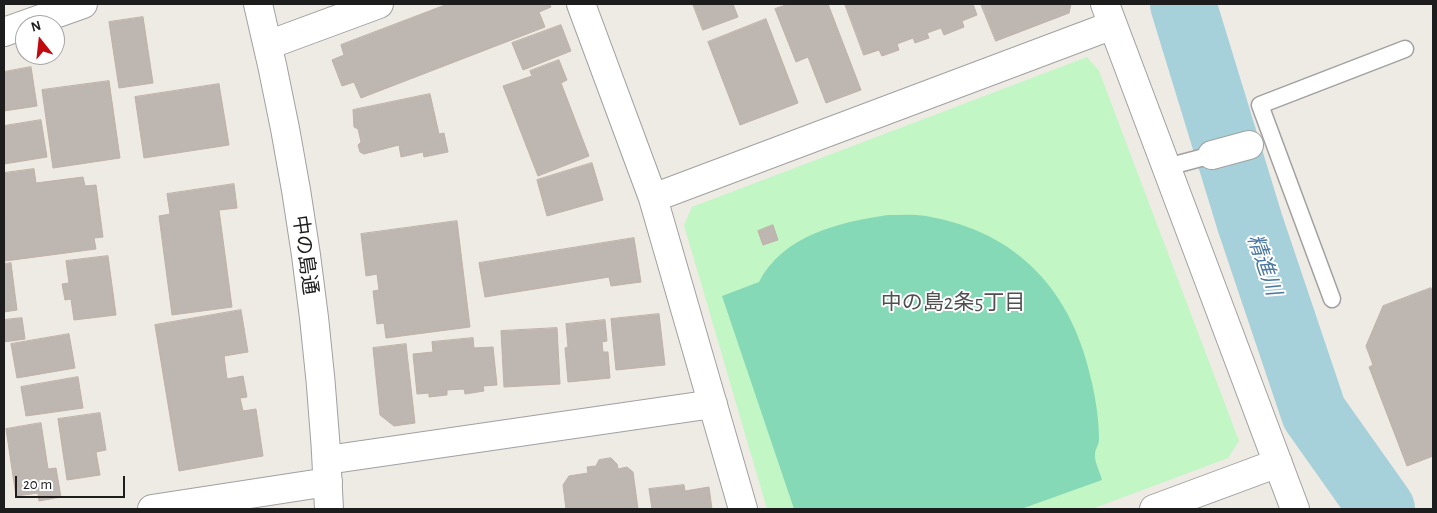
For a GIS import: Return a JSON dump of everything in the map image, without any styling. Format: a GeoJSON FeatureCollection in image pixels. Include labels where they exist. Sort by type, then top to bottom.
{"type":"FeatureCollection","features":[{"type":"Feature","properties":{"kind":"street"},"geometry":{"type":"LineString","coordinates":[[4,32],[83,4]]}},
{"type":"Feature","properties":{"kind":"street","name":"中の島通"},"geometry":{"type":"LineString","coordinates":[[258,4],[291,154],[306,257],[319,358],[329,509]]}},
{"type":"Feature","properties":{"kind":"street"},"geometry":{"type":"LineString","coordinates":[[268,45],[379,4]]}},
{"type":"Feature","properties":{"kind":"street"},"geometry":{"type":"LineString","coordinates":[[581,4],[653,198],[743,509]]}},
{"type":"Feature","properties":{"kind":"street"},"geometry":{"type":"LineString","coordinates":[[653,198],[1108,10],[1295,509]]}},
{"type":"Feature","properties":{"kind":"street"},"geometry":{"type":"LineString","coordinates":[[1212,155],[1260,141]]}},
{"type":"Feature","properties":{"kind":"street"},"geometry":{"type":"LineString","coordinates":[[152,509],[327,471],[713,404]]}},
{"type":"Feature","properties":{"kind":"street"},"geometry":{"type":"LineString","coordinates":[[1154,509],[1278,463]]}},
{"type":"Feature","properties":{"kind":"lane"},"geometry":{"type":"LineString","coordinates":[[1332,299],[1260,141],[1260,105],[1405,49]]}},
{"type":"Feature","properties":{"kind":"lane"},"geometry":{"type":"LineString","coordinates":[[1167,167],[1212,155]]}},
{"type":"Feature","properties":{"kind":"green space"},"geometry":{"type":"Polygon","coordinates":[[[1087,57],[1099,71],[1239,441],[1228,458],[1092,509],[767,509],[684,225],[692,207],[1087,57]]]}},
{"type":"Feature","properties":{"kind":"green space"},"geometry":{"type":"Polygon","coordinates":[[[888,215],[926,216],[959,224],[988,236],[1014,252],[1037,271],[1056,294],[1071,321],[1083,350],[1092,383],[1099,432],[1095,457],[1102,480],[1021,509],[794,509],[722,296],[759,282],[769,266],[783,253],[798,242],[814,234],[851,222],[888,215]]]}},
{"type":"Feature","properties":{"kind":"building"},"geometry":{"type":"Polygon","coordinates":[[[448,4],[550,4],[551,7],[539,12],[545,27],[361,98],[354,82],[342,86],[332,60],[344,55],[341,45],[448,4]]]}},
{"type":"Feature","properties":{"kind":"building"},"geometry":{"type":"Polygon","coordinates":[[[693,4],[733,4],[738,17],[703,30],[693,4]]]}},
{"type":"Feature","properties":{"kind":"building"},"geometry":{"type":"Polygon","coordinates":[[[789,4],[828,4],[861,90],[826,103],[808,57],[796,62],[775,9],[789,4]]]}},
{"type":"Feature","properties":{"kind":"building"},"geometry":{"type":"Polygon","coordinates":[[[845,4],[973,4],[977,15],[962,21],[964,27],[944,35],[941,28],[927,33],[929,38],[915,43],[913,38],[897,44],[899,50],[882,56],[879,50],[864,55],[845,4]]]}},
{"type":"Feature","properties":{"kind":"building"},"geometry":{"type":"Polygon","coordinates":[[[981,4],[1071,4],[1069,13],[996,41],[981,4]]]}},
{"type":"Feature","properties":{"kind":"building"},"geometry":{"type":"Polygon","coordinates":[[[143,17],[153,83],[119,88],[109,22],[143,17]]]}},
{"type":"Feature","properties":{"kind":"building"},"geometry":{"type":"Polygon","coordinates":[[[766,19],[798,103],[740,125],[708,42],[766,19]]]}},
{"type":"Feature","properties":{"kind":"building"},"geometry":{"type":"Polygon","coordinates":[[[561,25],[571,51],[523,70],[512,43],[561,25]]]}},
{"type":"Feature","properties":{"kind":"building"},"geometry":{"type":"Polygon","coordinates":[[[559,60],[567,80],[561,83],[589,156],[538,176],[503,86],[532,76],[530,71],[559,60]]]}},
{"type":"Feature","properties":{"kind":"building"},"geometry":{"type":"Polygon","coordinates":[[[31,67],[37,106],[4,111],[4,72],[31,67]]]}},
{"type":"Feature","properties":{"kind":"building"},"geometry":{"type":"Polygon","coordinates":[[[109,81],[120,158],[53,168],[42,90],[109,81]]]}},
{"type":"Feature","properties":{"kind":"building"},"geometry":{"type":"Polygon","coordinates":[[[219,84],[229,145],[144,158],[135,97],[219,84]]]}},
{"type":"Feature","properties":{"kind":"building"},"geometry":{"type":"Polygon","coordinates":[[[430,94],[439,134],[444,133],[448,152],[424,157],[423,152],[401,157],[399,145],[364,154],[360,152],[358,145],[361,142],[358,129],[354,127],[353,110],[430,94]]]}},
{"type":"Feature","properties":{"kind":"building"},"geometry":{"type":"Polygon","coordinates":[[[41,120],[47,157],[4,164],[4,126],[41,120]]]}},
{"type":"Feature","properties":{"kind":"building"},"geometry":{"type":"Polygon","coordinates":[[[592,163],[603,200],[547,216],[537,180],[592,163]]]}},
{"type":"Feature","properties":{"kind":"building"},"geometry":{"type":"Polygon","coordinates":[[[34,169],[36,183],[83,177],[85,186],[96,185],[103,237],[94,238],[96,249],[5,261],[4,173],[34,169]]]}},
{"type":"Feature","properties":{"kind":"building"},"geometry":{"type":"Polygon","coordinates":[[[234,184],[237,208],[219,210],[232,307],[172,315],[159,216],[170,214],[167,194],[234,184]]]}},
{"type":"Feature","properties":{"kind":"building"},"geometry":{"type":"Polygon","coordinates":[[[457,221],[470,327],[386,338],[384,323],[377,324],[373,291],[379,290],[377,274],[366,276],[361,234],[457,221]]]}},
{"type":"Feature","properties":{"kind":"building"},"geometry":{"type":"Polygon","coordinates":[[[773,225],[778,240],[763,245],[758,231],[773,225]]]}},
{"type":"Feature","properties":{"kind":"building"},"geometry":{"type":"Polygon","coordinates":[[[634,238],[641,282],[611,286],[609,277],[485,297],[479,263],[634,238]]]}},
{"type":"Feature","properties":{"kind":"building"},"geometry":{"type":"Polygon","coordinates":[[[108,256],[116,315],[74,320],[71,299],[65,300],[62,284],[69,283],[66,261],[108,256]]]}},
{"type":"Feature","properties":{"kind":"building"},"geometry":{"type":"Polygon","coordinates":[[[11,263],[17,310],[4,312],[4,264],[11,263]]]}},
{"type":"Feature","properties":{"kind":"building"},"geometry":{"type":"Polygon","coordinates":[[[1431,288],[1433,294],[1433,456],[1407,466],[1369,367],[1373,365],[1366,346],[1383,306],[1431,288]]]}},
{"type":"Feature","properties":{"kind":"building"},"geometry":{"type":"Polygon","coordinates":[[[241,310],[248,352],[224,356],[227,379],[243,376],[247,397],[240,398],[243,411],[256,409],[263,456],[179,471],[155,325],[241,310]]]}},
{"type":"Feature","properties":{"kind":"building"},"geometry":{"type":"Polygon","coordinates":[[[659,314],[665,365],[616,370],[611,319],[659,314]]]}},
{"type":"Feature","properties":{"kind":"building"},"geometry":{"type":"Polygon","coordinates":[[[22,318],[25,339],[4,342],[4,320],[22,318]]]}},
{"type":"Feature","properties":{"kind":"building"},"geometry":{"type":"Polygon","coordinates":[[[605,320],[607,341],[602,342],[603,352],[608,352],[610,378],[568,382],[565,348],[568,347],[566,324],[605,320]]]}},
{"type":"Feature","properties":{"kind":"building"},"geometry":{"type":"Polygon","coordinates":[[[557,328],[560,384],[504,387],[501,331],[557,328]]]}},
{"type":"Feature","properties":{"kind":"building"},"geometry":{"type":"Polygon","coordinates":[[[69,334],[75,368],[17,378],[11,344],[69,334]]]}},
{"type":"Feature","properties":{"kind":"building"},"geometry":{"type":"Polygon","coordinates":[[[473,338],[474,348],[493,347],[497,385],[483,386],[484,391],[465,394],[464,389],[447,390],[447,395],[429,397],[429,393],[417,394],[413,354],[433,352],[432,342],[473,338]]]}},
{"type":"Feature","properties":{"kind":"building"},"geometry":{"type":"Polygon","coordinates":[[[406,344],[415,423],[394,426],[380,415],[373,348],[406,344]]]}},
{"type":"Feature","properties":{"kind":"building"},"geometry":{"type":"Polygon","coordinates":[[[78,377],[83,408],[26,416],[21,387],[78,377]]]}},
{"type":"Feature","properties":{"kind":"building"},"geometry":{"type":"Polygon","coordinates":[[[100,413],[106,450],[96,452],[100,475],[67,480],[58,419],[100,413]]]}},
{"type":"Feature","properties":{"kind":"building"},"geometry":{"type":"Polygon","coordinates":[[[41,423],[48,469],[56,468],[61,497],[39,501],[38,493],[16,496],[6,429],[41,423]]]}},
{"type":"Feature","properties":{"kind":"building"},"geometry":{"type":"Polygon","coordinates":[[[611,458],[617,464],[618,469],[627,467],[633,472],[638,509],[566,509],[563,485],[569,476],[588,473],[587,467],[596,466],[599,460],[611,458]]]}},
{"type":"Feature","properties":{"kind":"building"},"geometry":{"type":"Polygon","coordinates":[[[684,485],[685,491],[709,487],[712,509],[652,509],[649,489],[684,485]]]}},
{"type":"Feature","properties":{"kind":"waterway","name":"精進川"},"geometry":{"type":"LineString","coordinates":[[1183,4],[1250,223],[1314,413],[1382,509]]}},
{"type":"Feature","properties":{"kind":"district","name":"中の島2条5丁目"},"geometry":{"type":"Point","coordinates":[953,303]}}]}
